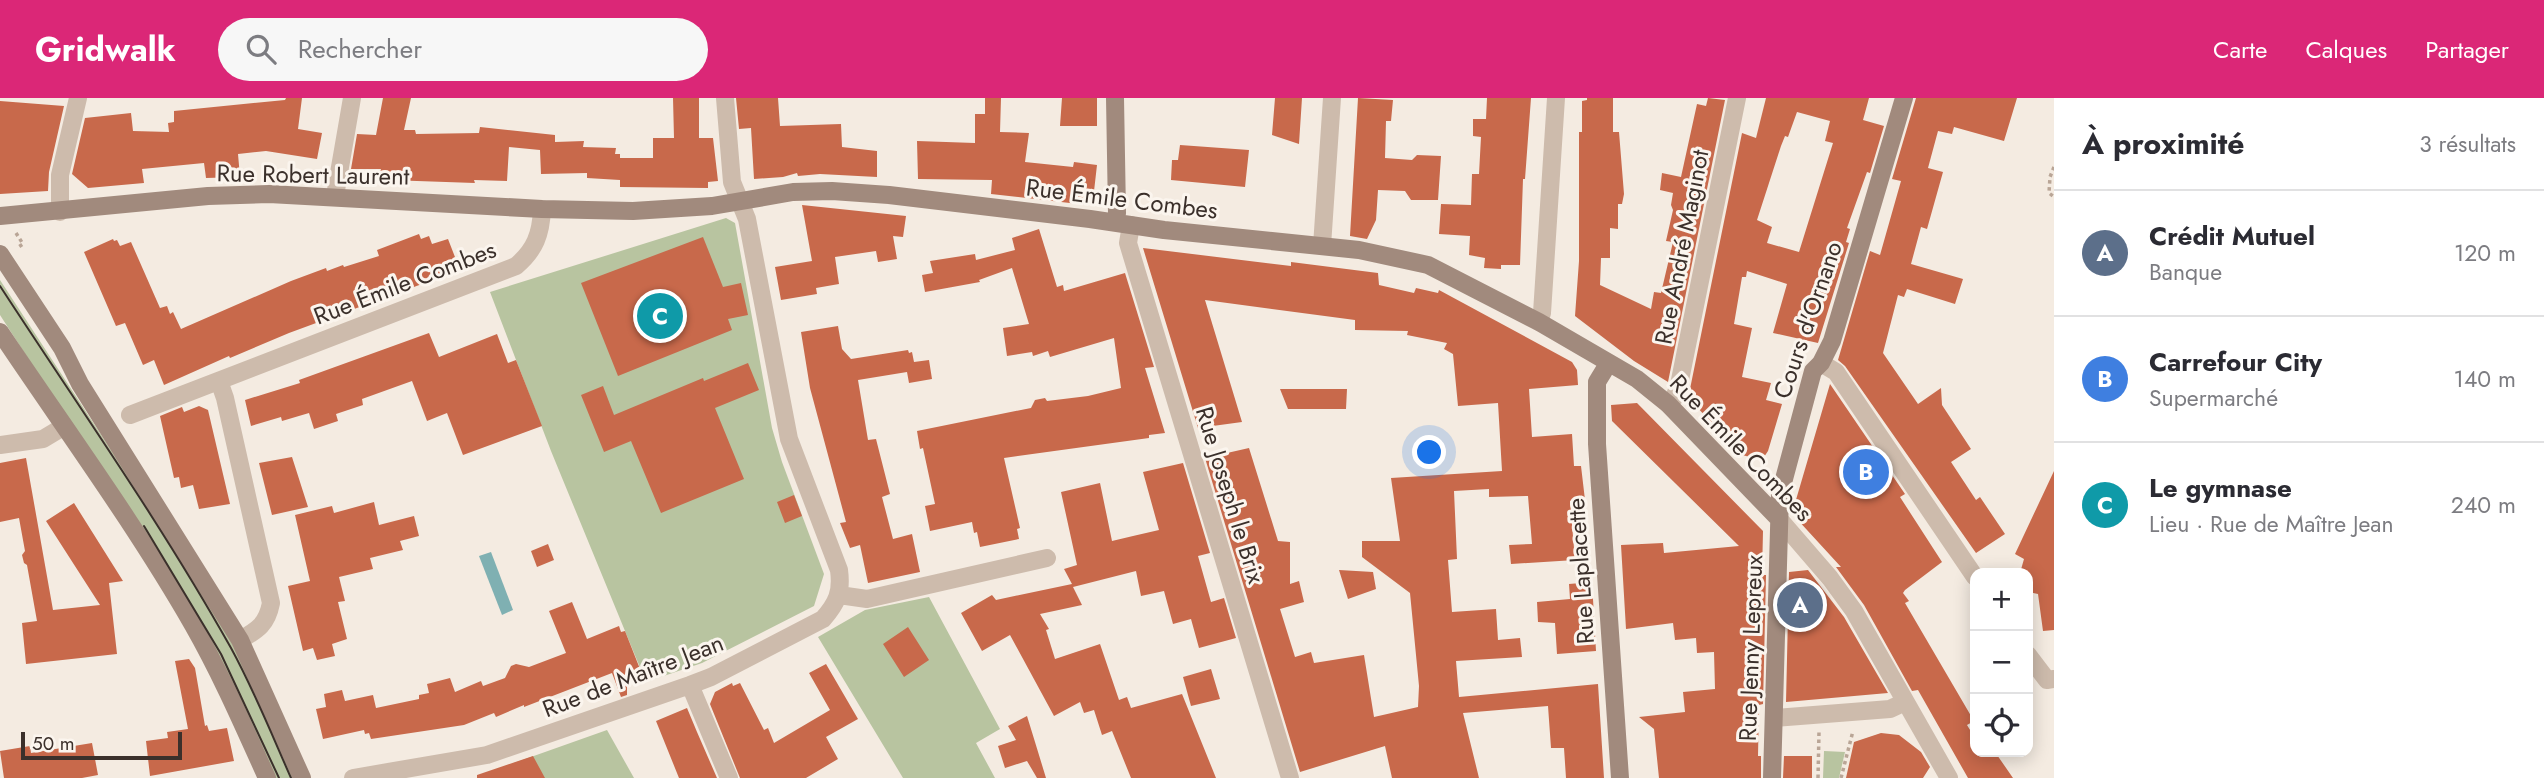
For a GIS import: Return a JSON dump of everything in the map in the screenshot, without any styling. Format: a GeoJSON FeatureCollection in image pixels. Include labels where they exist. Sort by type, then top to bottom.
{"type":"FeatureCollection","features":[{"type":"Feature","properties":{"kind":"street"},"geometry":{"type":"LineString","coordinates":[[60,212],[60,175],[78,98]]}},
{"type":"Feature","properties":{"kind":"street"},"geometry":{"type":"LineString","coordinates":[[335,196],[352,98]]}},
{"type":"Feature","properties":{"kind":"street"},"geometry":{"type":"LineString","coordinates":[[725,98],[732,182],[747,219],[789,439],[839,570],[839,595],[867,599],[1047,558]]}},
{"type":"Feature","properties":{"kind":"street"},"geometry":{"type":"LineString","coordinates":[[1115,98],[1116,213],[1123,224]]}},
{"type":"Feature","properties":{"kind":"street"},"geometry":{"type":"LineString","coordinates":[[1322,246],[1332,98]]}},
{"type":"Feature","properties":{"kind":"street"},"geometry":{"type":"LineString","coordinates":[[1539,321],[1542,313],[1556,98]]}},
{"type":"Feature","properties":{"kind":"street","name":"Rue André Maginot"},"geometry":{"type":"LineString","coordinates":[[1668,404],[1674,398],[1679,385],[1737,98]]}},
{"type":"Feature","properties":{"kind":"street","name":"Cours d'Ornano"},"geometry":{"type":"LineString","coordinates":[[1779,519],[1784,476],[1813,371],[1821,363],[1832,341],[1904,98]]}},
{"type":"Feature","properties":{"kind":"street","name":"Rue Émile Combes"},"geometry":{"type":"LineString","coordinates":[[130,415],[516,266],[528,256],[537,241],[542,209],[633,211],[712,206],[793,192],[832,191],[890,195],[1359,250],[1428,265],[1539,321],[1637,379],[1668,404],[1779,519],[1830,578],[1854,611],[1949,778]]}},
{"type":"Feature","properties":{"kind":"street","name":"Rue Robert Laurent"},"geometry":{"type":"LineString","coordinates":[[0,216],[208,196],[269,194],[542,209]]}},
{"type":"Feature","properties":{"kind":"street","name":"Rue Joseph le Brix"},"geometry":{"type":"LineString","coordinates":[[1123,224],[1290,778]]}},
{"type":"Feature","properties":{"kind":"street"},"geometry":{"type":"LineString","coordinates":[[0,254],[62,348],[80,384],[240,640],[302,778]]}},
{"type":"Feature","properties":{"kind":"street"},"geometry":{"type":"LineString","coordinates":[[0,332],[192,624],[228,692],[267,778]]}},
{"type":"Feature","properties":{"kind":"street","name":"Rue Laplacette"},"geometry":{"type":"LineString","coordinates":[[1608,363],[1597,382],[1597,444],[1620,778]]}},
{"type":"Feature","properties":{"kind":"street"},"geometry":{"type":"LineString","coordinates":[[1821,363],[1836,372],[1970,570]]}},
{"type":"Feature","properties":{"kind":"street"},"geometry":{"type":"LineString","coordinates":[[219,381],[271,603],[268,619],[258,630],[240,640]]}},
{"type":"Feature","properties":{"kind":"street"},"geometry":{"type":"LineString","coordinates":[[0,445],[43,439],[63,427]]}},
{"type":"Feature","properties":{"kind":"street","name":"Rue Jenny Lepreux"},"geometry":{"type":"LineString","coordinates":[[1772,778],[1779,519]]}},
{"type":"Feature","properties":{"kind":"street","name":"Rue de Maître Jean"},"geometry":{"type":"LineString","coordinates":[[353,778],[487,755],[690,685],[711,677],[823,619],[835,606],[839,595]]}},
{"type":"Feature","properties":{"kind":"street"},"geometry":{"type":"LineString","coordinates":[[2033,662],[2047,680],[2054,679]]}},
{"type":"Feature","properties":{"kind":"street"},"geometry":{"type":"LineString","coordinates":[[690,685],[729,778]]}},
{"type":"Feature","properties":{"kind":"street"},"geometry":{"type":"LineString","coordinates":[[1774,718],[1890,709],[1905,702]]}},
{"type":"Feature","properties":{"kind":"path"},"geometry":{"type":"LineString","coordinates":[[2054,167],[2049,193],[2054,197]]}},
{"type":"Feature","properties":{"kind":"path"},"geometry":{"type":"LineString","coordinates":[[1841,778],[1857,712]]}},
{"type":"Feature","properties":{"kind":"path"},"geometry":{"type":"LineString","coordinates":[[1818,778],[1819,716]]}},
{"type":"Feature","properties":{"kind":"green space"},"geometry":{"type":"Polygon","coordinates":[[[726,218],[735,223],[772,428],[824,574],[814,606],[702,663],[646,682],[551,451],[490,292],[726,218]]]}},
{"type":"Feature","properties":{"kind":"green space"},"geometry":{"type":"Polygon","coordinates":[[[0,280],[218,614],[297,778],[273,778],[198,622],[0,315],[0,280]]]}},
{"type":"Feature","properties":{"kind":"green space"},"geometry":{"type":"Polygon","coordinates":[[[929,597],[1000,729],[976,743],[995,778],[903,778],[818,637],[865,610],[929,597]]]}},
{"type":"Feature","properties":{"kind":"green space"},"geometry":{"type":"Polygon","coordinates":[[[607,730],[634,778],[522,778],[514,763],[607,730]]]}},
{"type":"Feature","properties":{"kind":"green space"},"geometry":{"type":"Polygon","coordinates":[[[1824,751],[1845,752],[1839,778],[1823,778],[1824,751]]]}},
{"type":"Feature","properties":{"kind":"water"},"geometry":{"type":"Polygon","coordinates":[[[491,552],[513,610],[502,615],[479,556],[491,552]]]}},
{"type":"Feature","properties":{"kind":"building"},"geometry":{"type":"Polygon","coordinates":[[[302,98],[298,129],[322,133],[317,159],[266,151],[238,154],[240,177],[206,178],[204,163],[142,169],[144,183],[88,188],[72,174],[85,118],[131,113],[133,131],[169,132],[168,123],[174,122],[174,111],[302,98]]]}},
{"type":"Feature","properties":{"kind":"building"},"geometry":{"type":"Polygon","coordinates":[[[383,98],[411,98],[404,130],[415,130],[416,134],[479,133],[480,127],[555,135],[555,142],[584,141],[583,147],[616,148],[615,154],[620,154],[620,158],[653,158],[653,138],[674,138],[673,98],[699,98],[699,138],[713,138],[718,181],[708,182],[708,188],[620,187],[620,180],[587,178],[587,173],[541,174],[540,150],[509,147],[507,181],[474,180],[475,183],[388,180],[388,177],[379,177],[381,169],[351,169],[357,134],[376,135],[383,98]]]}},
{"type":"Feature","properties":{"kind":"building"},"geometry":{"type":"Polygon","coordinates":[[[736,98],[778,98],[780,126],[841,124],[842,147],[877,151],[877,177],[820,174],[798,176],[797,173],[754,179],[751,128],[739,129],[736,98]]]}},
{"type":"Feature","properties":{"kind":"building"},"geometry":{"type":"Polygon","coordinates":[[[985,98],[1001,98],[1000,132],[1029,133],[1025,162],[1073,167],[1074,162],[1097,165],[1093,200],[1087,205],[991,194],[992,180],[918,179],[917,141],[975,143],[975,114],[985,114],[985,98]]]}},
{"type":"Feature","properties":{"kind":"building"},"geometry":{"type":"Polygon","coordinates":[[[1062,98],[1097,98],[1097,126],[1060,126],[1062,98]]]}},
{"type":"Feature","properties":{"kind":"building"},"geometry":{"type":"Polygon","coordinates":[[[1275,98],[1302,98],[1299,144],[1272,135],[1275,98]]]}},
{"type":"Feature","properties":{"kind":"building"},"geometry":{"type":"Polygon","coordinates":[[[1358,98],[1393,100],[1391,121],[1386,121],[1385,158],[1412,160],[1417,155],[1441,156],[1438,200],[1411,200],[1405,191],[1378,190],[1376,220],[1367,239],[1350,236],[1358,98]]]}},
{"type":"Feature","properties":{"kind":"building"},"geometry":{"type":"Polygon","coordinates":[[[1487,98],[1531,98],[1523,179],[1520,265],[1501,265],[1501,269],[1484,268],[1485,258],[1469,255],[1470,236],[1439,234],[1441,204],[1471,205],[1472,174],[1479,174],[1481,137],[1473,136],[1473,119],[1486,119],[1487,98]]]}},
{"type":"Feature","properties":{"kind":"building"},"geometry":{"type":"Polygon","coordinates":[[[1587,98],[1613,98],[1613,132],[1619,132],[1624,194],[1622,204],[1618,204],[1618,229],[1610,228],[1610,258],[1601,258],[1600,285],[1651,309],[1654,292],[1661,293],[1673,242],[1666,241],[1673,210],[1673,193],[1660,190],[1662,173],[1681,177],[1697,104],[1706,106],[1708,98],[1725,100],[1668,382],[1634,361],[1575,316],[1579,261],[1579,132],[1582,132],[1582,101],[1587,98]]]}},
{"type":"Feature","properties":{"kind":"building"},"geometry":{"type":"Polygon","coordinates":[[[1766,98],[1869,98],[1863,120],[1884,126],[1870,173],[1867,172],[1847,228],[1850,229],[1846,242],[1849,243],[1818,343],[1773,333],[1787,284],[1747,271],[1746,277],[1742,277],[1734,324],[1752,328],[1742,377],[1771,383],[1766,400],[1782,404],[1768,451],[1764,457],[1754,458],[1742,455],[1694,404],[1690,389],[1742,133],[1756,138],[1766,98]],[[1797,112],[1788,137],[1785,136],[1781,146],[1757,220],[1772,227],[1767,243],[1799,252],[1833,143],[1825,141],[1830,121],[1797,112]]]}},
{"type":"Feature","properties":{"kind":"building"},"geometry":{"type":"Polygon","coordinates":[[[1916,98],[2017,98],[2004,141],[1954,127],[1952,134],[1938,131],[1928,168],[1943,172],[1927,229],[1921,227],[1911,264],[1963,279],[1955,304],[1907,289],[1904,297],[1898,295],[1883,353],[1918,404],[1941,388],[1942,405],[1971,449],[1951,462],[1976,500],[1980,497],[2005,534],[1976,553],[1845,366],[1838,360],[1870,251],[1880,255],[1901,181],[1892,179],[1916,98]]]}},
{"type":"Feature","properties":{"kind":"building"},"geometry":{"type":"Polygon","coordinates":[[[0,101],[64,106],[49,172],[48,191],[0,194],[0,101]]]}},
{"type":"Feature","properties":{"kind":"building"},"geometry":{"type":"Polygon","coordinates":[[[1180,145],[1249,150],[1245,187],[1171,180],[1172,160],[1178,160],[1180,145]]]}},
{"type":"Feature","properties":{"kind":"building"},"geometry":{"type":"Polygon","coordinates":[[[802,205],[906,216],[903,237],[893,236],[897,259],[878,262],[876,251],[835,257],[839,284],[816,288],[817,294],[781,300],[775,267],[812,261],[802,205]]]}},
{"type":"Feature","properties":{"kind":"building"},"geometry":{"type":"Polygon","coordinates":[[[1039,229],[1057,287],[1063,285],[1064,291],[1125,273],[1154,367],[1145,368],[1165,433],[1149,435],[1149,438],[1004,458],[1020,528],[1017,529],[1019,539],[980,547],[972,522],[930,531],[925,506],[935,504],[917,431],[1031,408],[1035,400],[1088,396],[1121,388],[1114,338],[1050,357],[1048,351],[1033,356],[1032,352],[1007,356],[1003,328],[1029,324],[1012,268],[979,280],[980,282],[925,292],[922,275],[933,273],[930,261],[975,254],[976,260],[1015,250],[1012,238],[1039,229]]]}},
{"type":"Feature","properties":{"kind":"building"},"geometry":{"type":"Polygon","coordinates":[[[419,234],[421,239],[429,236],[432,244],[448,239],[460,270],[289,333],[230,358],[229,356],[164,385],[154,360],[143,365],[125,323],[116,326],[84,252],[113,239],[117,240],[120,246],[131,242],[160,308],[167,306],[170,314],[173,312],[181,329],[326,268],[327,271],[379,256],[377,250],[419,234]]]}},
{"type":"Feature","properties":{"kind":"building"},"geometry":{"type":"Polygon","coordinates":[[[703,237],[723,287],[741,283],[748,315],[728,319],[732,330],[618,376],[581,283],[703,237]]]}},
{"type":"Feature","properties":{"kind":"building"},"geometry":{"type":"Polygon","coordinates":[[[1143,248],[1291,266],[1291,262],[1378,273],[1379,285],[1414,293],[1416,288],[1438,293],[1439,290],[1572,362],[1577,370],[1578,385],[1529,389],[1532,437],[1572,434],[1574,466],[1581,466],[1585,500],[1570,501],[1575,560],[1511,564],[1509,545],[1532,544],[1528,496],[1489,497],[1489,489],[1454,491],[1457,559],[1448,560],[1452,612],[1496,609],[1498,640],[1520,638],[1522,657],[1456,661],[1459,697],[1598,684],[1604,778],[1566,778],[1564,748],[1551,748],[1548,706],[1463,713],[1479,778],[1392,778],[1385,746],[1300,772],[1205,458],[1249,448],[1278,541],[1290,542],[1290,584],[1299,581],[1304,602],[1280,609],[1295,657],[1311,652],[1314,663],[1364,655],[1374,717],[1418,707],[1419,686],[1410,593],[1362,557],[1362,541],[1400,541],[1391,478],[1502,471],[1498,403],[1458,406],[1453,354],[1444,349],[1447,343],[1407,335],[1408,331],[1355,330],[1355,320],[1205,300],[1242,422],[1198,428],[1143,248]]]}},
{"type":"Feature","properties":{"kind":"building"},"geometry":{"type":"Polygon","coordinates":[[[838,326],[842,349],[851,359],[908,350],[909,353],[912,352],[914,362],[929,360],[932,379],[909,383],[907,372],[858,380],[868,440],[876,439],[890,494],[882,497],[893,539],[912,534],[920,572],[868,583],[860,545],[850,548],[840,523],[846,522],[810,388],[801,332],[838,326]]]}},
{"type":"Feature","properties":{"kind":"building"},"geometry":{"type":"Polygon","coordinates":[[[429,333],[439,357],[497,334],[508,363],[516,360],[542,426],[463,455],[447,413],[427,421],[412,381],[362,399],[363,405],[336,414],[338,421],[314,429],[309,413],[282,421],[281,417],[251,426],[245,400],[300,383],[299,380],[429,333]]]}},
{"type":"Feature","properties":{"kind":"building"},"geometry":{"type":"Polygon","coordinates":[[[748,363],[759,390],[715,408],[744,479],[661,513],[631,441],[604,452],[581,395],[603,386],[614,415],[703,378],[704,381],[748,363]]]}},
{"type":"Feature","properties":{"kind":"building"},"geometry":{"type":"Polygon","coordinates":[[[1830,384],[1905,494],[1900,497],[1942,562],[1903,593],[1909,601],[1905,603],[1970,714],[1970,723],[1967,725],[1970,730],[1970,757],[1998,757],[2013,778],[1968,778],[1918,690],[1912,691],[1864,605],[1836,567],[1841,567],[1796,518],[1793,510],[1830,384]]]}},
{"type":"Feature","properties":{"kind":"building"},"geometry":{"type":"Polygon","coordinates":[[[1280,389],[1347,389],[1346,409],[1288,409],[1280,389]]]}},
{"type":"Feature","properties":{"kind":"building"},"geometry":{"type":"Polygon","coordinates":[[[1637,403],[1763,531],[1762,575],[1766,575],[1763,704],[1759,705],[1758,756],[1761,756],[1761,778],[1659,778],[1654,729],[1639,717],[1685,712],[1683,692],[1715,689],[1714,652],[1697,653],[1696,638],[1675,640],[1673,623],[1626,629],[1621,545],[1663,543],[1664,553],[1739,546],[1612,421],[1611,405],[1637,403]]]}},
{"type":"Feature","properties":{"kind":"building"},"geometry":{"type":"Polygon","coordinates":[[[199,406],[208,410],[230,504],[199,509],[193,485],[181,488],[179,477],[174,478],[160,416],[182,407],[184,412],[199,406]]]}},
{"type":"Feature","properties":{"kind":"building"},"geometry":{"type":"Polygon","coordinates":[[[292,457],[308,507],[272,515],[259,463],[292,457]]]}},
{"type":"Feature","properties":{"kind":"building"},"geometry":{"type":"Polygon","coordinates":[[[26,458],[53,610],[100,605],[46,521],[74,503],[123,581],[109,583],[117,654],[26,664],[22,623],[37,621],[27,565],[22,555],[25,551],[19,518],[0,522],[0,463],[26,458]]]}},
{"type":"Feature","properties":{"kind":"building"},"geometry":{"type":"Polygon","coordinates":[[[1183,463],[1210,553],[1198,556],[1211,602],[1224,598],[1236,638],[1199,648],[1191,619],[1173,624],[1164,591],[1141,596],[1136,571],[1073,587],[1082,605],[1040,614],[1049,629],[1046,630],[1055,659],[1100,644],[1119,700],[1127,697],[1131,708],[1182,694],[1216,778],[1131,778],[1112,731],[1102,735],[1094,710],[1084,713],[1080,702],[1054,716],[1010,635],[982,651],[961,613],[992,595],[996,600],[1072,584],[1064,569],[1077,565],[1061,492],[1100,483],[1112,541],[1159,530],[1143,472],[1183,463]]]}},
{"type":"Feature","properties":{"kind":"building"},"geometry":{"type":"Polygon","coordinates":[[[2054,471],[2054,630],[2043,631],[2038,594],[2033,593],[2033,568],[2021,568],[2024,559],[2015,554],[2054,471]]]}},
{"type":"Feature","properties":{"kind":"building"},"geometry":{"type":"Polygon","coordinates":[[[794,495],[802,516],[785,523],[777,502],[794,495]]]}},
{"type":"Feature","properties":{"kind":"building"},"geometry":{"type":"Polygon","coordinates":[[[374,502],[379,525],[414,516],[419,536],[400,541],[403,550],[370,558],[373,569],[339,577],[345,601],[338,602],[347,639],[332,644],[335,656],[317,660],[313,648],[303,651],[288,586],[310,581],[295,515],[332,506],[334,513],[374,502]]]}},
{"type":"Feature","properties":{"kind":"building"},"geometry":{"type":"Polygon","coordinates":[[[548,544],[554,560],[537,567],[531,551],[548,544]]]}},
{"type":"Feature","properties":{"kind":"building"},"geometry":{"type":"Polygon","coordinates":[[[1339,570],[1373,572],[1376,589],[1348,599],[1339,570]]]}},
{"type":"Feature","properties":{"kind":"building"},"geometry":{"type":"Polygon","coordinates":[[[1808,570],[1844,617],[1888,693],[1786,702],[1789,572],[1808,570]]]}},
{"type":"Feature","properties":{"kind":"building"},"geometry":{"type":"Polygon","coordinates":[[[1592,582],[1596,651],[1557,654],[1555,623],[1538,622],[1537,602],[1570,599],[1569,584],[1592,582]]]}},
{"type":"Feature","properties":{"kind":"building"},"geometry":{"type":"Polygon","coordinates":[[[572,602],[587,639],[619,626],[621,632],[625,631],[640,669],[627,674],[627,695],[621,697],[612,673],[496,717],[494,713],[464,725],[371,739],[369,733],[365,734],[364,730],[323,739],[316,709],[326,707],[324,694],[342,690],[345,701],[373,695],[376,708],[419,699],[419,695],[429,693],[427,684],[450,678],[455,692],[481,681],[483,686],[505,678],[511,666],[516,664],[529,667],[566,653],[549,611],[572,602]]]}},
{"type":"Feature","properties":{"kind":"building"},"geometry":{"type":"Polygon","coordinates":[[[908,627],[929,660],[904,677],[883,644],[908,627]]]}},
{"type":"Feature","properties":{"kind":"building"},"geometry":{"type":"Polygon","coordinates":[[[189,659],[195,668],[205,726],[207,725],[209,731],[227,728],[234,761],[150,776],[146,741],[168,738],[167,732],[188,729],[175,661],[189,659]]]}},
{"type":"Feature","properties":{"kind":"building"},"geometry":{"type":"Polygon","coordinates":[[[826,664],[858,719],[826,737],[838,759],[806,778],[740,778],[710,704],[715,692],[732,683],[733,686],[740,683],[764,730],[768,728],[774,743],[830,710],[809,673],[826,664]]]}},
{"type":"Feature","properties":{"kind":"building"},"geometry":{"type":"Polygon","coordinates":[[[1211,669],[1220,699],[1191,706],[1183,677],[1211,669]]]}},
{"type":"Feature","properties":{"kind":"building"},"geometry":{"type":"Polygon","coordinates":[[[687,708],[717,778],[679,778],[656,721],[687,708]]]}},
{"type":"Feature","properties":{"kind":"building"},"geometry":{"type":"Polygon","coordinates":[[[1027,716],[1046,778],[1037,778],[1027,761],[1005,768],[998,746],[1016,740],[1008,726],[1027,716]]]}},
{"type":"Feature","properties":{"kind":"building"},"geometry":{"type":"Polygon","coordinates":[[[1881,733],[1899,735],[1921,752],[1930,767],[1923,778],[1846,778],[1854,742],[1881,733]]]}},
{"type":"Feature","properties":{"kind":"building"},"geometry":{"type":"Polygon","coordinates":[[[92,743],[98,775],[82,778],[4,778],[0,751],[30,746],[31,753],[92,743]]]}},
{"type":"Feature","properties":{"kind":"building"},"geometry":{"type":"Polygon","coordinates":[[[533,756],[545,778],[477,778],[477,775],[533,756]]]}},
{"type":"Feature","properties":{"kind":"building"},"geometry":{"type":"Polygon","coordinates":[[[1784,756],[1812,756],[1812,778],[1783,778],[1784,756]]]}},
{"type":"Feature","properties":{"kind":"tram line"},"geometry":{"type":"LineString","coordinates":[[0,286],[148,510],[204,601],[247,680],[291,778]]}},
{"type":"Feature","properties":{"kind":"tram line"},"geometry":{"type":"LineString","coordinates":[[144,526],[221,654],[279,778]]}},
{"type":"Feature","properties":{"kind":"place","name":"Le gymnase"},"geometry":{"type":"Point","coordinates":[660,316]}},
{"type":"Feature","properties":{"kind":"place","name":"Carrefour City"},"geometry":{"type":"Point","coordinates":[1866,472]}},
{"type":"Feature","properties":{"kind":"place","name":"Crédit Mutuel"},"geometry":{"type":"Point","coordinates":[1800,605]}}]}
